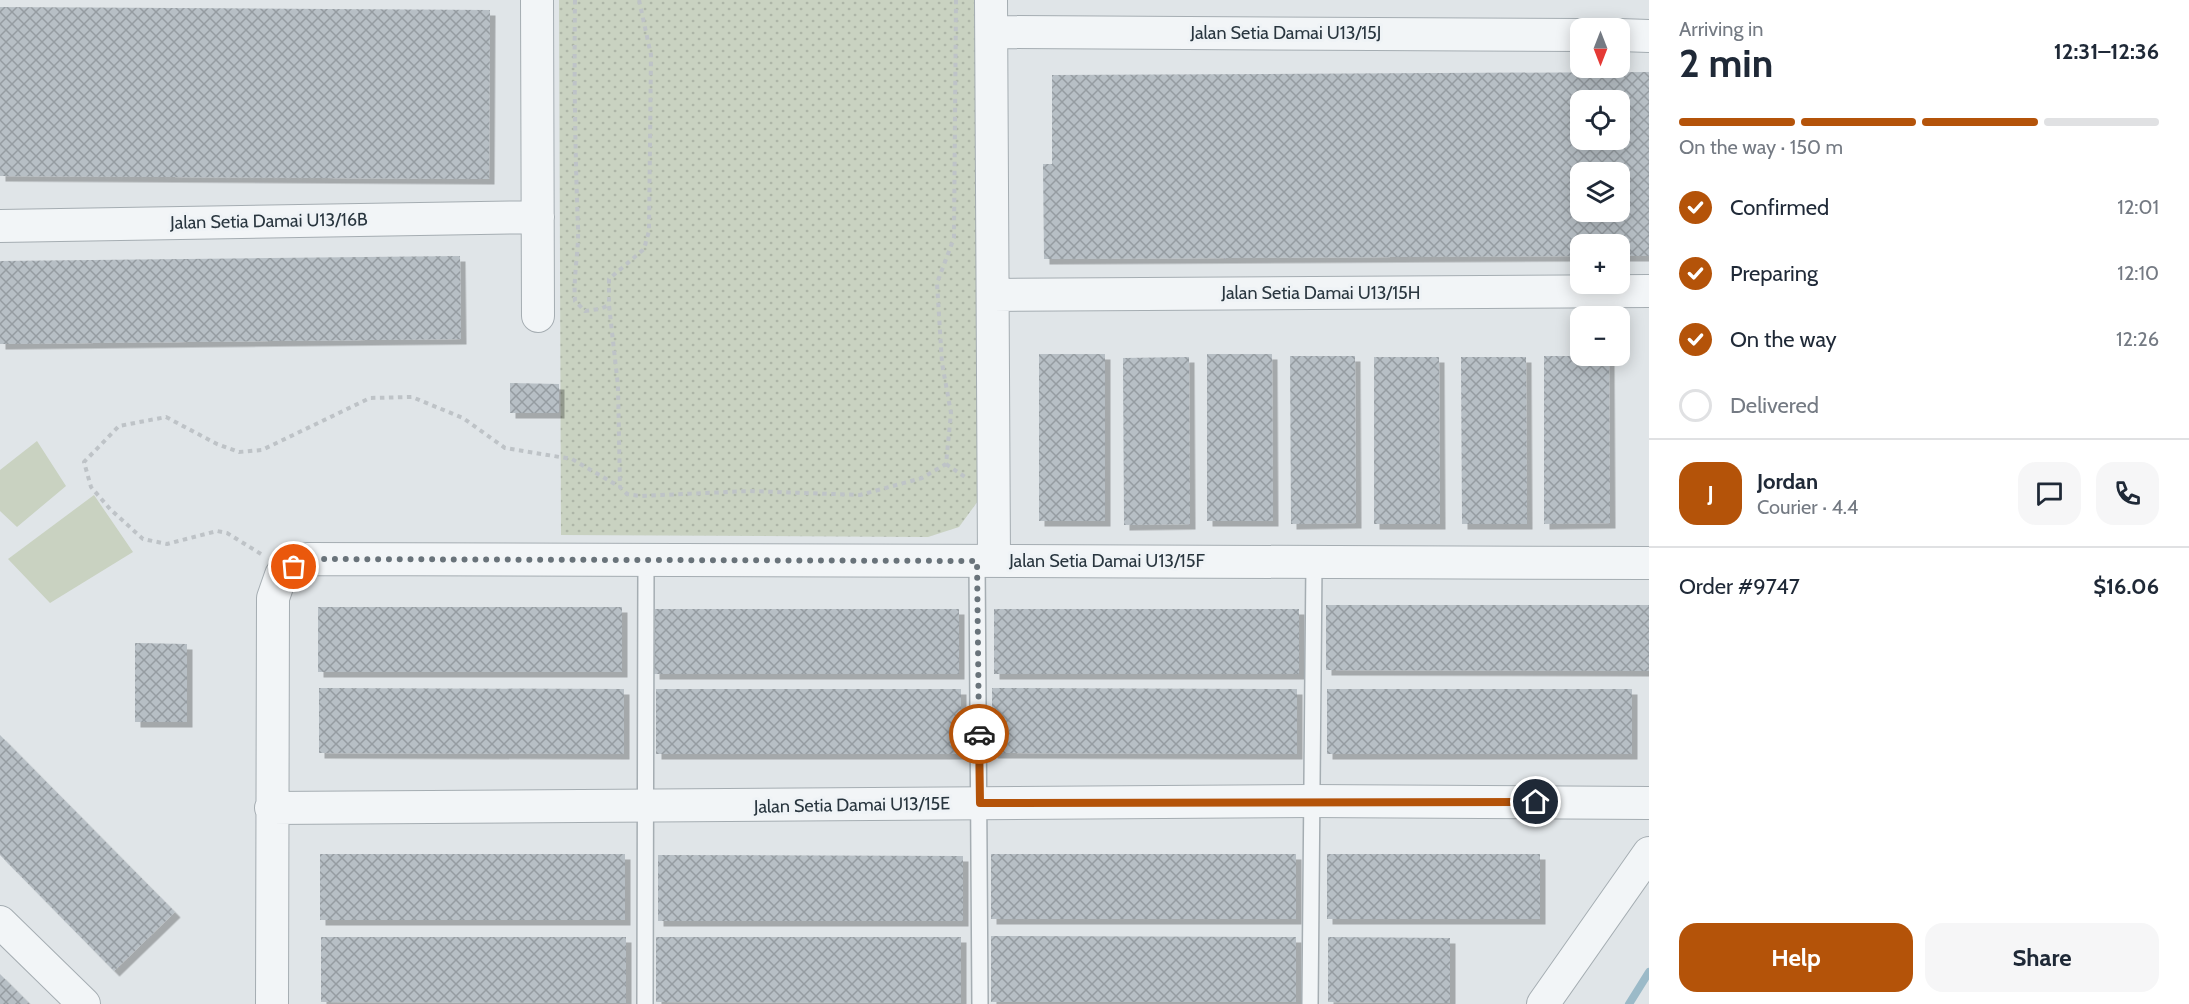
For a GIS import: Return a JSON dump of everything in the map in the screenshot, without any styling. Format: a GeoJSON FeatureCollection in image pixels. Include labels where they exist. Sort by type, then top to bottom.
{"type":"FeatureCollection","features":[{"type":"Feature","properties":{"kind":"street"},"geometry":{"type":"LineString","coordinates":[[537,0],[538,316]]}},
{"type":"Feature","properties":{"kind":"street"},"geometry":{"type":"LineString","coordinates":[[986,561],[993,295],[991,0]]}},
{"type":"Feature","properties":{"kind":"street","name":"Jalan Setia Damai U13/15J"},"geometry":{"type":"LineString","coordinates":[[992,32],[1570,35]]}},
{"type":"Feature","properties":{"kind":"street"},"geometry":{"type":"LineString","coordinates":[[1630,35],[1649,36]]}},
{"type":"Feature","properties":{"kind":"street","name":"Jalan Setia Damai U13/16B"},"geometry":{"type":"LineString","coordinates":[[0,226],[538,217]]}},
{"type":"Feature","properties":{"kind":"street","name":"Jalan Setia Damai U13/15H"},"geometry":{"type":"LineString","coordinates":[[993,295],[1649,291]]}},
{"type":"Feature","properties":{"kind":"street","name":"Jalan Setia Damai U13/15F"},"geometry":{"type":"LineString","coordinates":[[281,575],[307,559],[1649,563]]}},
{"type":"Feature","properties":{"kind":"street"},"geometry":{"type":"LineString","coordinates":[[272,1004],[273,598],[281,575]]}},
{"type":"Feature","properties":{"kind":"street","name":"Jalan Setia Damai U13/15E"},"geometry":{"type":"LineString","coordinates":[[272,808],[1311,801],[1649,803]]}},
{"type":"Feature","properties":{"kind":"street"},"geometry":{"type":"LineString","coordinates":[[1543,1004],[1649,854]]}},
{"type":"Feature","properties":{"kind":"street"},"geometry":{"type":"LineString","coordinates":[[0,922],[84,1004]]}},
{"type":"Feature","properties":{"kind":"lane"},"geometry":{"type":"LineString","coordinates":[[645,1004],[646,560]]}},
{"type":"Feature","properties":{"kind":"lane"},"geometry":{"type":"LineString","coordinates":[[980,1004],[980,803],[986,561]]}},
{"type":"Feature","properties":{"kind":"lane"},"geometry":{"type":"LineString","coordinates":[[1310,1004],[1314,562]]}},
{"type":"Feature","properties":{"kind":"path"},"geometry":{"type":"LineString","coordinates":[[575,0],[574,91],[577,125],[575,169],[578,230],[573,278],[575,300],[585,311],[609,305]]}},
{"type":"Feature","properties":{"kind":"path"},"geometry":{"type":"LineString","coordinates":[[620,487],[618,386],[609,305],[609,279],[644,249],[649,231],[651,56],[639,0]]}},
{"type":"Feature","properties":{"kind":"path"},"geometry":{"type":"LineString","coordinates":[[281,575],[262,555],[227,532],[217,531],[167,544],[143,539],[110,509],[91,487],[84,462],[119,426],[166,417],[217,444],[239,452],[262,450],[370,398],[412,397],[463,418],[505,448],[572,459],[620,487],[627,494],[640,496],[749,491],[860,495],[921,478],[946,464],[951,413],[942,363],[937,282],[954,238],[956,0]]}},
{"type":"Feature","properties":{"kind":"green space"},"geometry":{"type":"Polygon","coordinates":[[[559,0],[976,0],[978,501],[959,527],[928,537],[561,535],[559,0]]]}},
{"type":"Feature","properties":{"kind":"green space"},"geometry":{"type":"Polygon","coordinates":[[[37,441],[66,486],[17,527],[0,511],[0,470],[37,441]]]}},
{"type":"Feature","properties":{"kind":"green space"},"geometry":{"type":"Polygon","coordinates":[[[94,495],[133,552],[50,603],[8,559],[94,495]]]}},
{"type":"Feature","properties":{"kind":"building"},"geometry":{"type":"Polygon","coordinates":[[[0,7],[490,10],[489,179],[0,176],[0,7]]]}},
{"type":"Feature","properties":{"kind":"building"},"geometry":{"type":"Polygon","coordinates":[[[1570,72],[1570,78],[1630,78],[1630,72],[1649,72],[1649,256],[1630,256],[1630,234],[1570,234],[1570,256],[1044,259],[1043,164],[1052,164],[1052,75],[1570,72]]]}},
{"type":"Feature","properties":{"kind":"building"},"geometry":{"type":"Polygon","coordinates":[[[460,256],[461,339],[0,344],[0,261],[460,256]]]}},
{"type":"Feature","properties":{"kind":"building"},"geometry":{"type":"Polygon","coordinates":[[[1039,354],[1105,354],[1105,521],[1039,521],[1039,354]]]}},
{"type":"Feature","properties":{"kind":"building"},"geometry":{"type":"Polygon","coordinates":[[[1207,354],[1272,354],[1273,521],[1207,521],[1207,354]]]}},
{"type":"Feature","properties":{"kind":"building"},"geometry":{"type":"Polygon","coordinates":[[[1290,356],[1355,356],[1356,523],[1291,524],[1290,356]]]}},
{"type":"Feature","properties":{"kind":"building"},"geometry":{"type":"Polygon","coordinates":[[[1544,356],[1570,356],[1570,366],[1609,366],[1610,523],[1544,524],[1544,356]]]}},
{"type":"Feature","properties":{"kind":"building"},"geometry":{"type":"Polygon","coordinates":[[[1189,357],[1190,524],[1124,525],[1123,358],[1189,357]]]}},
{"type":"Feature","properties":{"kind":"building"},"geometry":{"type":"Polygon","coordinates":[[[1374,357],[1439,357],[1440,524],[1374,524],[1374,357]]]}},
{"type":"Feature","properties":{"kind":"building"},"geometry":{"type":"Polygon","coordinates":[[[1461,357],[1526,357],[1527,524],[1462,524],[1461,357]]]}},
{"type":"Feature","properties":{"kind":"building"},"geometry":{"type":"Polygon","coordinates":[[[510,383],[559,384],[559,413],[510,413],[510,383]]]}},
{"type":"Feature","properties":{"kind":"building"},"geometry":{"type":"Polygon","coordinates":[[[1326,605],[1649,605],[1649,671],[1326,670],[1326,605]]]}},
{"type":"Feature","properties":{"kind":"building"},"geometry":{"type":"Polygon","coordinates":[[[318,607],[622,607],[622,672],[318,672],[318,607]]]}},
{"type":"Feature","properties":{"kind":"building"},"geometry":{"type":"Polygon","coordinates":[[[655,609],[959,609],[959,674],[654,674],[655,609]]]}},
{"type":"Feature","properties":{"kind":"building"},"geometry":{"type":"Polygon","coordinates":[[[994,609],[1299,609],[1299,674],[994,674],[994,609]]]}},
{"type":"Feature","properties":{"kind":"building"},"geometry":{"type":"Polygon","coordinates":[[[135,643],[187,644],[187,722],[135,722],[135,643]]]}},
{"type":"Feature","properties":{"kind":"building"},"geometry":{"type":"Polygon","coordinates":[[[319,688],[624,689],[624,754],[319,753],[319,688]]]}},
{"type":"Feature","properties":{"kind":"building"},"geometry":{"type":"Polygon","coordinates":[[[992,688],[1297,689],[1297,754],[992,753],[992,688]]]}},
{"type":"Feature","properties":{"kind":"building"},"geometry":{"type":"Polygon","coordinates":[[[656,689],[961,689],[961,754],[656,754],[656,689]]]}},
{"type":"Feature","properties":{"kind":"building"},"geometry":{"type":"Polygon","coordinates":[[[1327,689],[1632,689],[1632,754],[1327,754],[1327,689]]]}},
{"type":"Feature","properties":{"kind":"building"},"geometry":{"type":"Polygon","coordinates":[[[0,735],[175,912],[114,971],[0,855],[0,735]]]}},
{"type":"Feature","properties":{"kind":"building"},"geometry":{"type":"Polygon","coordinates":[[[320,854],[625,854],[625,920],[320,920],[320,854]]]}},
{"type":"Feature","properties":{"kind":"building"},"geometry":{"type":"Polygon","coordinates":[[[991,854],[1296,854],[1296,919],[991,919],[991,854]]]}},
{"type":"Feature","properties":{"kind":"building"},"geometry":{"type":"Polygon","coordinates":[[[1327,854],[1540,854],[1540,919],[1327,919],[1327,854]]]}},
{"type":"Feature","properties":{"kind":"building"},"geometry":{"type":"Polygon","coordinates":[[[658,855],[963,856],[963,921],[658,921],[658,855]]]}},
{"type":"Feature","properties":{"kind":"building"},"geometry":{"type":"Polygon","coordinates":[[[991,936],[1296,937],[1296,1002],[991,1002],[991,936]]]}},
{"type":"Feature","properties":{"kind":"building"},"geometry":{"type":"Polygon","coordinates":[[[321,937],[626,937],[626,1003],[321,1002],[321,937]]]}},
{"type":"Feature","properties":{"kind":"building"},"geometry":{"type":"Polygon","coordinates":[[[656,937],[961,937],[961,1003],[656,1002],[656,937]]]}},
{"type":"Feature","properties":{"kind":"building"},"geometry":{"type":"Polygon","coordinates":[[[1328,937],[1450,938],[1450,1003],[1328,1002],[1328,937]]]}},
{"type":"Feature","properties":{"kind":"building"},"geometry":{"type":"Polygon","coordinates":[[[0,974],[30,1004],[0,1004],[0,974]]]}},
{"type":"Feature","properties":{"kind":"waterway"},"geometry":{"type":"LineString","coordinates":[[1629,1004],[1649,972]]}},
{"type":"Feature","properties":{"kind":"way so far"},"geometry":{"type":"LineString","coordinates":[[294,567],[307,559],[977,561],[979,734]]}},
{"type":"Feature","properties":{"kind":"route"},"geometry":{"type":"LineString","coordinates":[[979,734],[980,803],[1536,802]]}}]}
